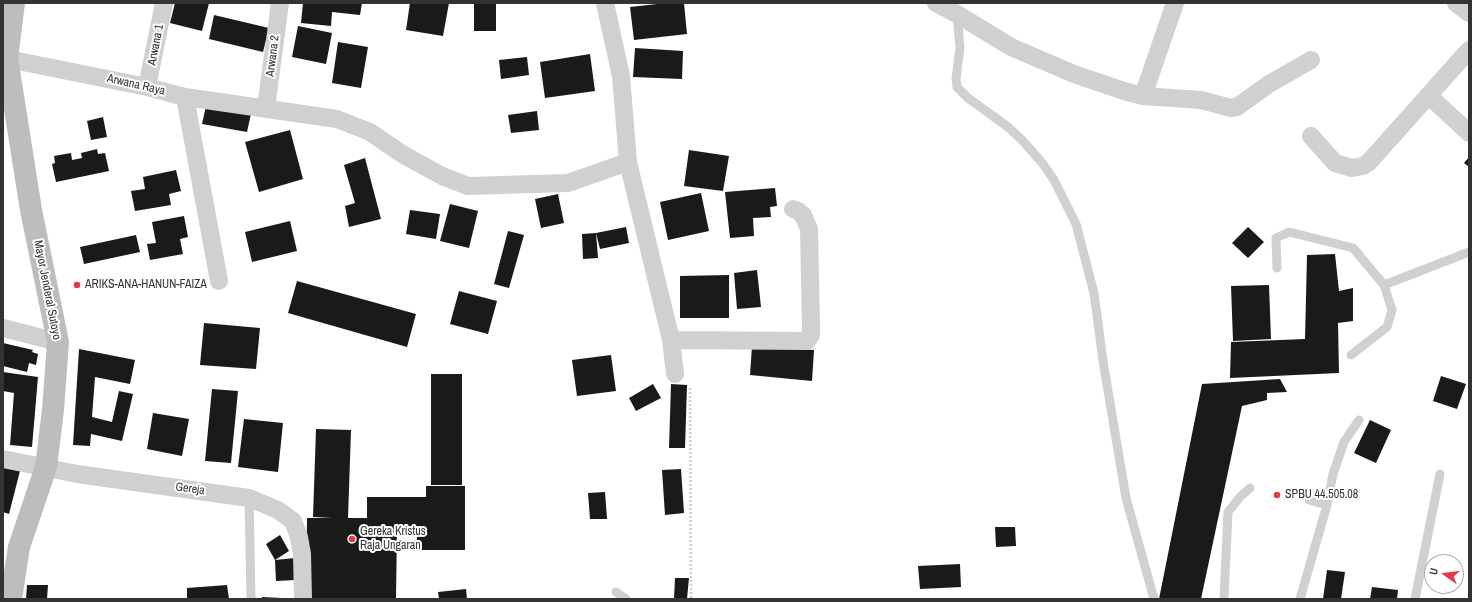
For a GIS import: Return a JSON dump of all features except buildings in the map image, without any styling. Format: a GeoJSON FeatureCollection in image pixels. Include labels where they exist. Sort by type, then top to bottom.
{"type":"FeatureCollection","features":[{"type":"Feature","properties":{"kind":"street","name":"Mayor Jenderal Sutoyo"},"geometry":{"type":"LineString","coordinates":[[11,599],[19,547],[46,467],[53,410],[58,342],[31,210],[5,58],[14,3]]}},
{"type":"Feature","properties":{"kind":"street","name":"Arwana 1"},"geometry":{"type":"LineString","coordinates":[[147,87],[164,3]]}},
{"type":"Feature","properties":{"kind":"street","name":"Arwana 2"},"geometry":{"type":"LineString","coordinates":[[266,108],[280,3]]}},
{"type":"Feature","properties":{"kind":"street"},"geometry":{"type":"LineString","coordinates":[[605,3],[621,76],[628,162],[671,340],[676,374]]}},
{"type":"Feature","properties":{"kind":"street"},"geometry":{"type":"LineString","coordinates":[[937,3],[1011,47],[1074,74],[1143,96],[1201,100],[1231,108],[1237,107],[1269,84],[1311,60]]}},
{"type":"Feature","properties":{"kind":"street"},"geometry":{"type":"LineString","coordinates":[[1143,96],[1175,3]]}},
{"type":"Feature","properties":{"kind":"street"},"geometry":{"type":"LineString","coordinates":[[1456,3],[1469,13]]}},
{"type":"Feature","properties":{"kind":"street"},"geometry":{"type":"LineString","coordinates":[[1311,136],[1335,163],[1352,168],[1364,166],[1429,96],[1469,50]]}},
{"type":"Feature","properties":{"kind":"street","name":"Arwana Raya"},"geometry":{"type":"LineString","coordinates":[[5,58],[147,87],[185,97],[337,119],[353,124],[370,132],[402,154],[442,176],[468,186],[568,183],[628,162]]}},
{"type":"Feature","properties":{"kind":"street"},"geometry":{"type":"LineString","coordinates":[[1429,96],[1469,133]]}},
{"type":"Feature","properties":{"kind":"street"},"geometry":{"type":"LineString","coordinates":[[185,97],[219,281]]}},
{"type":"Feature","properties":{"kind":"street"},"geometry":{"type":"LineString","coordinates":[[671,340],[807,341],[812,327],[809,229],[803,215],[798,210],[793,209]]}},
{"type":"Feature","properties":{"kind":"street"},"geometry":{"type":"LineString","coordinates":[[3,328],[58,342]]}},
{"type":"Feature","properties":{"kind":"street","name":"Gereja"},"geometry":{"type":"LineString","coordinates":[[3,459],[77,474],[249,498],[278,510],[293,521],[299,536],[302,554],[303,599]]}},
{"type":"Feature","properties":{"kind":"lane"},"geometry":{"type":"LineString","coordinates":[[957,14],[960,47],[956,79],[957,87],[968,98],[1008,127],[1023,141],[1043,164],[1054,180],[1076,224],[1094,293],[1103,361],[1126,498],[1154,599]]}},
{"type":"Feature","properties":{"kind":"lane"},"geometry":{"type":"LineString","coordinates":[[1277,268],[1276,238],[1289,232],[1353,248],[1384,285],[1392,310],[1387,327],[1351,355]]}},
{"type":"Feature","properties":{"kind":"lane"},"geometry":{"type":"LineString","coordinates":[[1384,285],[1469,252]]}},
{"type":"Feature","properties":{"kind":"lane"},"geometry":{"type":"LineString","coordinates":[[1300,599],[1327,504],[1333,474],[1344,442],[1359,420]]}},
{"type":"Feature","properties":{"kind":"lane"},"geometry":{"type":"LineString","coordinates":[[1415,599],[1440,474]]}},
{"type":"Feature","properties":{"kind":"lane"},"geometry":{"type":"LineString","coordinates":[[1224,599],[1228,512],[1240,497],[1250,488]]}},
{"type":"Feature","properties":{"kind":"lane"},"geometry":{"type":"LineString","coordinates":[[249,498],[251,599]]}},
{"type":"Feature","properties":{"kind":"lane"},"geometry":{"type":"LineString","coordinates":[[1309,500],[1327,504]]}},
{"type":"Feature","properties":{"kind":"lane"},"geometry":{"type":"LineString","coordinates":[[616,592],[626,599]]}},
{"type":"Feature","properties":{"kind":"path"},"geometry":{"type":"LineString","coordinates":[[676,374],[687,380],[690,385],[691,599]]}},
{"type":"Feature","properties":{"kind":"place","name":"ARIKS-ANA-HANUN-FAIZA"},"geometry":{"type":"Point","coordinates":[77,285]}},
{"type":"Feature","properties":{"kind":"place","name":"SPBU 44.505.08"},"geometry":{"type":"Point","coordinates":[1277,495]}},
{"type":"Feature","properties":{"kind":"place","name":"Gereka Kristus Raja Ungaran"},"geometry":{"type":"Point","coordinates":[352,539]}}]}
